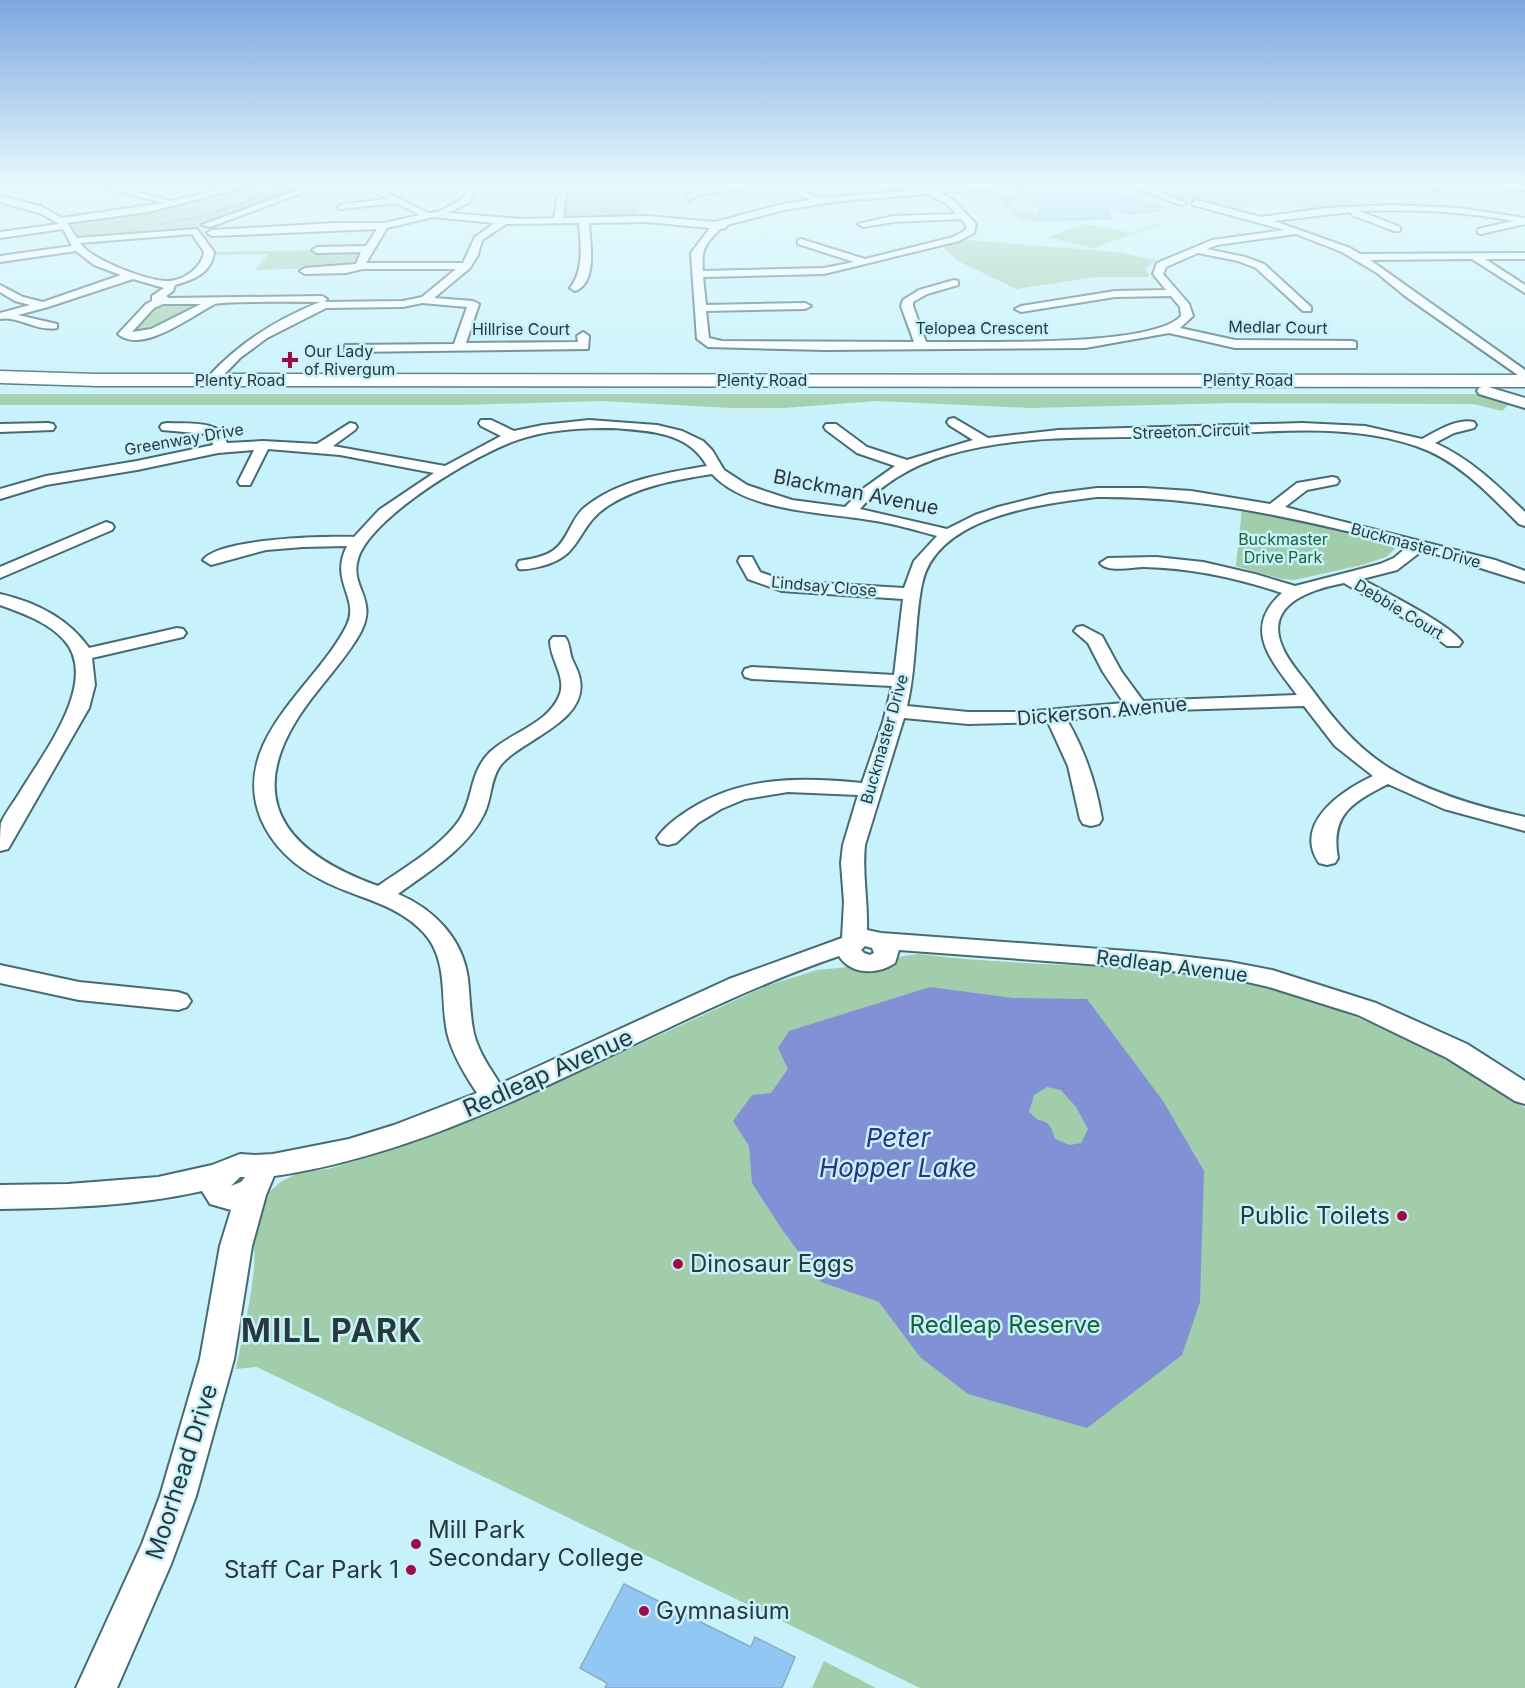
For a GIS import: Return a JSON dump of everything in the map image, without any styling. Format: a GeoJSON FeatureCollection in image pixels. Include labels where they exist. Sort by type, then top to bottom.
{"type":"FeatureCollection","features":[{"type":"Feature","properties":{"kind":"highway","name":"Plenty Road"},"geometry":{"type":"LineString","coordinates":[[0,377],[218,385],[1485,391],[1522,388]]}},
{"type":"Feature","properties":{"kind":"highway","name":"Plenty Road"},"geometry":{"type":"LineString","coordinates":[[0,389],[218,385],[1522,388]]}},
{"type":"Feature","properties":{"kind":"street"},"geometry":{"type":"LineString","coordinates":[[98,263],[130,276],[172,283],[193,277],[206,263]]}},
{"type":"Feature","properties":{"kind":"street"},"geometry":{"type":"LineString","coordinates":[[172,283],[171,288],[156,300],[291,299],[319,304],[403,304],[423,300],[452,279],[468,263]]}},
{"type":"Feature","properties":{"kind":"street"},"geometry":{"type":"LineString","coordinates":[[575,288],[581,283],[585,263]]}},
{"type":"Feature","properties":{"kind":"street","name":"Telopea Crescent"},"geometry":{"type":"LineString","coordinates":[[697,263],[703,339],[712,344],[1085,344],[1169,329]]}},
{"type":"Feature","properties":{"kind":"street"},"geometry":{"type":"LineString","coordinates":[[698,274],[807,272],[866,263]]}},
{"type":"Feature","properties":{"kind":"street"},"geometry":{"type":"LineString","coordinates":[[1165,263],[1158,270],[1159,276],[1187,310],[1187,316],[1180,324],[1169,329]]}},
{"type":"Feature","properties":{"kind":"street"},"geometry":{"type":"LineString","coordinates":[[1251,263],[1260,266],[1307,309]]}},
{"type":"Feature","properties":{"kind":"street"},"geometry":{"type":"LineString","coordinates":[[1367,263],[1466,335],[1496,355],[1525,368]]}},
{"type":"Feature","properties":{"kind":"street"},"geometry":{"type":"LineString","coordinates":[[1484,263],[1525,290]]}},
{"type":"Feature","properties":{"kind":"street"},"geometry":{"type":"LineString","coordinates":[[304,271],[346,270],[362,266],[466,266]]}},
{"type":"Feature","properties":{"kind":"street"},"geometry":{"type":"LineString","coordinates":[[4,316],[130,276]]}},
{"type":"Feature","properties":{"kind":"street"},"geometry":{"type":"LineString","coordinates":[[0,286],[14,282]]}},
{"type":"Feature","properties":{"kind":"street"},"geometry":{"type":"LineString","coordinates":[[921,345],[907,306],[908,300],[923,292],[954,283]]}},
{"type":"Feature","properties":{"kind":"street"},"geometry":{"type":"LineString","coordinates":[[0,286],[19,299],[44,305]]}},
{"type":"Feature","properties":{"kind":"street"},"geometry":{"type":"LineString","coordinates":[[1021,309],[1115,294],[1174,293]]}},
{"type":"Feature","properties":{"kind":"street"},"geometry":{"type":"LineString","coordinates":[[162,300],[150,306],[124,334],[132,337],[149,334],[216,300]]}},
{"type":"Feature","properties":{"kind":"street","name":"Hillrise Court"},"geometry":{"type":"LineString","coordinates":[[423,300],[473,304],[459,346]]}},
{"type":"Feature","properties":{"kind":"street"},"geometry":{"type":"LineString","coordinates":[[218,385],[242,348],[261,335],[319,304]]}},
{"type":"Feature","properties":{"kind":"street"},"geometry":{"type":"LineString","coordinates":[[700,308],[805,306]]}},
{"type":"Feature","properties":{"kind":"street"},"geometry":{"type":"LineString","coordinates":[[4,316],[54,326]]}},
{"type":"Feature","properties":{"kind":"street"},"geometry":{"type":"LineString","coordinates":[[218,385],[275,329]]}},
{"type":"Feature","properties":{"kind":"street","name":"Medlar Court"},"geometry":{"type":"LineString","coordinates":[[1169,329],[1235,344],[1352,345]]}},
{"type":"Feature","properties":{"kind":"street"},"geometry":{"type":"LineString","coordinates":[[1466,335],[1522,388]]}},
{"type":"Feature","properties":{"kind":"street","name":"Hillrise Court"},"geometry":{"type":"LineString","coordinates":[[350,347],[585,344]]}},
{"type":"Feature","properties":{"kind":"street"},"geometry":{"type":"LineString","coordinates":[[1496,355],[1522,388]]}},
{"type":"Feature","properties":{"kind":"street"},"geometry":{"type":"LineString","coordinates":[[954,422],[985,442]]}},
{"type":"Feature","properties":{"kind":"street"},"geometry":{"type":"LineString","coordinates":[[486,423],[513,436]]}},
{"type":"Feature","properties":{"kind":"street","name":"Blackman Avenue"},"geometry":{"type":"LineString","coordinates":[[495,1098],[468,1053],[462,1035],[457,980],[450,953],[431,926],[418,914],[382,894],[329,875],[297,854],[276,831],[266,806],[265,774],[276,738],[357,622],[360,605],[350,580],[348,566],[359,542],[390,509],[447,471],[513,436],[575,426],[627,425],[653,428],[679,435],[697,444],[708,454],[716,469],[739,487],[769,498],[804,507],[899,521],[949,534]]}},
{"type":"Feature","properties":{"kind":"street"},"geometry":{"type":"LineString","coordinates":[[1423,444],[1449,430],[1469,425]]}},
{"type":"Feature","properties":{"kind":"street"},"geometry":{"type":"LineString","coordinates":[[0,428],[48,426]]}},
{"type":"Feature","properties":{"kind":"street"},"geometry":{"type":"LineString","coordinates":[[322,447],[350,426]]}},
{"type":"Feature","properties":{"kind":"street"},"geometry":{"type":"LineString","coordinates":[[167,427],[211,430],[218,435],[221,448]]}},
{"type":"Feature","properties":{"kind":"street"},"geometry":{"type":"LineString","coordinates":[[831,427],[862,450],[906,465]]}},
{"type":"Feature","properties":{"kind":"street","name":"Streeton Circuit"},"geometry":{"type":"LineString","coordinates":[[849,512],[871,488],[906,465],[944,452],[985,442],[1059,435],[1325,428],[1377,432],[1445,452],[1464,464],[1525,521]]}},
{"type":"Feature","properties":{"kind":"street"},"geometry":{"type":"LineString","coordinates":[[245,482],[262,445]]}},
{"type":"Feature","properties":{"kind":"street","name":"Greenway Drive"},"geometry":{"type":"LineString","coordinates":[[2,492],[52,479],[128,468],[221,448],[262,445],[322,447],[447,471]]}},
{"type":"Feature","properties":{"kind":"street"},"geometry":{"type":"LineString","coordinates":[[525,565],[546,560],[560,553],[588,513],[608,499],[648,483],[716,469]]}},
{"type":"Feature","properties":{"kind":"street"},"geometry":{"type":"LineString","coordinates":[[1275,508],[1302,486],[1332,481]]}},
{"type":"Feature","properties":{"kind":"street","name":"Buckmaster Drive"},"geometry":{"type":"LineString","coordinates":[[868,947],[856,902],[852,863],[854,845],[903,681],[915,578],[923,560],[949,534],[982,517],[1016,506],[1084,494],[1177,494],[1275,508],[1523,573]]}},
{"type":"Feature","properties":{"kind":"street"},"geometry":{"type":"LineString","coordinates":[[0,573],[106,527]]}},
{"type":"Feature","properties":{"kind":"street"},"geometry":{"type":"LineString","coordinates":[[211,560],[240,550],[285,541],[359,542]]}},
{"type":"Feature","properties":{"kind":"street"},"geometry":{"type":"LineString","coordinates":[[1419,544],[1407,557],[1395,564],[1371,572],[1318,583],[1295,592],[1273,614],[1269,633],[1277,654],[1310,700],[1341,741],[1368,764],[1388,776],[1444,801],[1476,812],[1525,824]]}},
{"type":"Feature","properties":{"kind":"street","name":"Lindsay Close"},"geometry":{"type":"LineString","coordinates":[[746,561],[754,575],[782,586],[912,594]]}},
{"type":"Feature","properties":{"kind":"street"},"geometry":{"type":"LineString","coordinates":[[1108,563],[1147,561],[1226,570],[1295,592]]}},
{"type":"Feature","properties":{"kind":"street","name":"Debbie Court"},"geometry":{"type":"LineString","coordinates":[[1346,577],[1437,630],[1453,642]]}},
{"type":"Feature","properties":{"kind":"street"},"geometry":{"type":"LineString","coordinates":[[0,599],[52,620],[70,635],[83,655],[87,670],[87,682],[79,708],[0,844]]}},
{"type":"Feature","properties":{"kind":"street"},"geometry":{"type":"LineString","coordinates":[[1083,631],[1096,640],[1112,672],[1137,707]]}},
{"type":"Feature","properties":{"kind":"street"},"geometry":{"type":"LineString","coordinates":[[83,655],[177,633]]}},
{"type":"Feature","properties":{"kind":"street"},"geometry":{"type":"LineString","coordinates":[[382,894],[462,830],[476,807],[481,780],[495,759],[513,743],[544,725],[565,704],[572,682],[570,672],[559,653],[558,641]]}},
{"type":"Feature","properties":{"kind":"street"},"geometry":{"type":"LineString","coordinates":[[752,673],[903,681]]}},
{"type":"Feature","properties":{"kind":"street","name":"Dickerson Avenue"},"geometry":{"type":"LineString","coordinates":[[895,711],[968,718],[1055,716],[1137,707],[1310,700]]}},
{"type":"Feature","properties":{"kind":"street"},"geometry":{"type":"LineString","coordinates":[[1055,716],[1071,744],[1081,769],[1092,819]]}},
{"type":"Feature","properties":{"kind":"street"},"geometry":{"type":"LineString","coordinates":[[1327,858],[1322,837],[1329,818],[1338,806],[1350,797],[1388,776]]}},
{"type":"Feature","properties":{"kind":"street"},"geometry":{"type":"LineString","coordinates":[[668,838],[696,812],[712,803],[746,791],[809,784],[871,790]]}},
{"type":"Feature","properties":{"kind":"street","name":"Redleap Avenue"},"geometry":{"type":"LineString","coordinates":[[0,1197],[68,1196],[237,1185],[410,1131],[495,1098],[773,971],[868,947],[904,951],[938,947],[1155,961],[1230,970],[1272,979],[1367,1009],[1456,1052],[1525,1094]]}},
{"type":"Feature","properties":{"kind":"street"},"geometry":{"type":"LineString","coordinates":[[0,974],[79,991],[178,1001]]}},
{"type":"Feature","properties":{"kind":"street","name":"Moorhead Drive"},"geometry":{"type":"LineString","coordinates":[[96,1688],[158,1551],[178,1496],[220,1347],[236,1246],[237,1185]]}},
{"type":"Feature","properties":{"kind":"green space"},"geometry":{"type":"Polygon","coordinates":[[[261,263],[356,263],[353,267],[255,270],[261,263]]]}},
{"type":"Feature","properties":{"kind":"green space"},"geometry":{"type":"Polygon","coordinates":[[[962,263],[1153,263],[1146,268],[1149,277],[1096,277],[1016,289],[962,263]]]}},
{"type":"Feature","properties":{"kind":"green space"},"geometry":{"type":"Polygon","coordinates":[[[163,303],[203,304],[147,333],[130,334],[153,307],[163,303]]]}},
{"type":"Feature","properties":{"kind":"green space"},"geometry":{"type":"Polygon","coordinates":[[[709,383],[1490,384],[1497,387],[716,388],[709,383]]]}},
{"type":"Feature","properties":{"kind":"green space"},"geometry":{"type":"Polygon","coordinates":[[[251,386],[711,386],[713,388],[251,386]]]}},
{"type":"Feature","properties":{"kind":"green space"},"geometry":{"type":"Polygon","coordinates":[[[0,394],[1514,394],[1520,398],[1515,399],[1502,411],[1474,404],[1233,403],[1031,408],[877,401],[784,408],[731,408],[602,401],[460,405],[0,405],[0,394]]]}},
{"type":"Feature","properties":{"kind":"green space","name":"Buckmaster Drive Park"},"geometry":{"type":"Polygon","coordinates":[[[1242,508],[1392,545],[1395,549],[1386,557],[1362,565],[1294,580],[1281,579],[1236,566],[1242,508]]]}},
{"type":"Feature","properties":{"kind":"green space","name":"Redleap Reserve"},"geometry":{"type":"Polygon","coordinates":[[[920,954],[988,961],[1157,970],[1237,982],[1281,992],[1324,1005],[1407,1039],[1448,1060],[1525,1108],[1525,1688],[920,1688],[257,1367],[236,1369],[253,1281],[254,1248],[251,1239],[264,1196],[282,1181],[299,1173],[328,1169],[380,1154],[493,1112],[766,986],[817,970],[848,967],[865,969],[903,956],[920,954]]]}},
{"type":"Feature","properties":{"kind":"green space"},"geometry":{"type":"Polygon","coordinates":[[[824,1661],[876,1688],[812,1688],[824,1661]]]}},
{"type":"Feature","properties":{"kind":"water","name":"Peter Hopper Lake"},"geometry":{"type":"Polygon","coordinates":[[[930,987],[1013,998],[1087,999],[1163,1101],[1204,1171],[1200,1302],[1182,1355],[1087,1428],[968,1394],[920,1357],[879,1302],[821,1282],[781,1228],[752,1183],[749,1146],[733,1121],[752,1095],[771,1093],[788,1069],[778,1048],[789,1031],[930,987]],[[1047,1087],[1034,1095],[1029,1112],[1038,1120],[1048,1124],[1055,1139],[1070,1145],[1081,1143],[1088,1129],[1076,1107],[1061,1090],[1047,1087]]]}},
{"type":"Feature","properties":{"kind":"building","name":"Gymnasium"},"geometry":{"type":"Polygon","coordinates":[[[624,1584],[751,1647],[755,1637],[795,1657],[782,1688],[605,1688],[607,1683],[580,1668],[624,1584]]]}},
{"type":"Feature","properties":{"kind":"place","name":"Our Lady of Rivergum"},"geometry":{"type":"Point","coordinates":[290,360]}},
{"type":"Feature","properties":{"kind":"place","name":"Public Toilets"},"geometry":{"type":"Point","coordinates":[1402,1216]}},
{"type":"Feature","properties":{"kind":"place","name":"Dinosaur Eggs"},"geometry":{"type":"Point","coordinates":[678,1264]}},
{"type":"Feature","properties":{"kind":"place","name":"Mill Park Secondary College"},"geometry":{"type":"Point","coordinates":[416,1544]}},
{"type":"Feature","properties":{"kind":"place","name":"Staff Car Park 1"},"geometry":{"type":"Point","coordinates":[411,1570]}},
{"type":"Feature","properties":{"kind":"place","name":"Gymnasium"},"geometry":{"type":"Point","coordinates":[644,1611]}},
{"type":"Feature","properties":{"kind":"district","name":"MILL PARK"},"geometry":{"type":"Point","coordinates":[332,1331]}}]}
